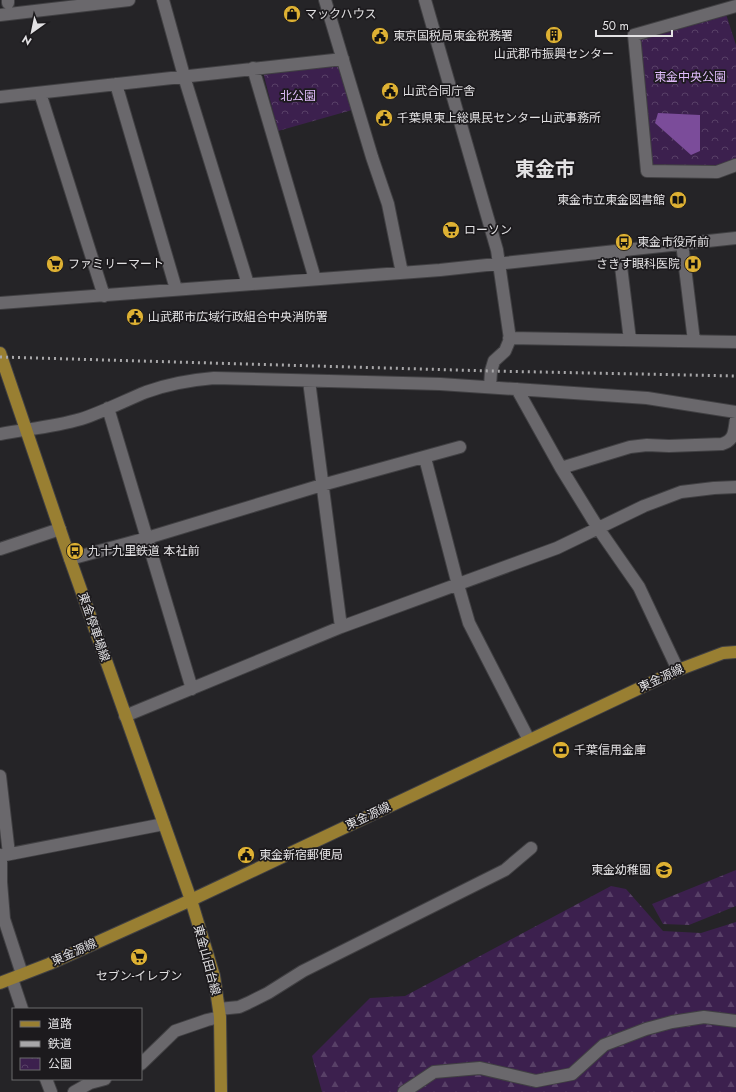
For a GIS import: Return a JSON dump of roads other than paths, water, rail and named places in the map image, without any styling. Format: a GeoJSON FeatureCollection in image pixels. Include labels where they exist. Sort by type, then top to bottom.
{"type":"FeatureCollection","features":[{"type":"Feature","properties":{"kind":"main road","name":"東金停車場線"},"geometry":{"type":"LineString","coordinates":[[0,353],[70,559],[190,900]]}},
{"type":"Feature","properties":{"kind":"main road","name":"東金源線"},"geometry":{"type":"LineString","coordinates":[[0,983],[190,900],[678,670],[723,653],[736,652]]}},
{"type":"Feature","properties":{"kind":"main road","name":"東金山田台線"},"geometry":{"type":"LineString","coordinates":[[190,900],[214,976],[219,1013],[221,1092]]}},
{"type":"Feature","properties":{"kind":"street"},"geometry":{"type":"LineString","coordinates":[[0,15],[128,0]]}},
{"type":"Feature","properties":{"kind":"street"},"geometry":{"type":"LineString","coordinates":[[163,0],[184,77],[248,284]]}},
{"type":"Feature","properties":{"kind":"street"},"geometry":{"type":"LineString","coordinates":[[325,0],[372,157],[388,204],[402,273]]}},
{"type":"Feature","properties":{"kind":"street"},"geometry":{"type":"LineString","coordinates":[[425,0],[496,250],[510,338],[505,351],[494,361],[491,371],[490,388]]}},
{"type":"Feature","properties":{"kind":"street"},"geometry":{"type":"LineString","coordinates":[[736,6],[634,35],[647,171],[716,172],[736,165]]}},
{"type":"Feature","properties":{"kind":"street"},"geometry":{"type":"LineString","coordinates":[[0,97],[343,59]]}},
{"type":"Feature","properties":{"kind":"street"},"geometry":{"type":"LineString","coordinates":[[253,68],[316,279]]}},
{"type":"Feature","properties":{"kind":"street"},"geometry":{"type":"LineString","coordinates":[[116,84],[176,289]]}},
{"type":"Feature","properties":{"kind":"street"},"geometry":{"type":"LineString","coordinates":[[40,93],[104,296]]}},
{"type":"Feature","properties":{"kind":"street"},"geometry":{"type":"LineString","coordinates":[[0,303],[460,268],[736,238]]}},
{"type":"Feature","properties":{"kind":"street"},"geometry":{"type":"LineString","coordinates":[[682,243],[694,341]]}},
{"type":"Feature","properties":{"kind":"street"},"geometry":{"type":"LineString","coordinates":[[619,250],[630,340]]}},
{"type":"Feature","properties":{"kind":"street"},"geometry":{"type":"LineString","coordinates":[[510,338],[736,342]]}},
{"type":"Feature","properties":{"kind":"street"},"geometry":{"type":"LineString","coordinates":[[0,434],[42,428],[82,419],[145,392],[191,380],[214,378],[440,384],[517,389],[647,398],[736,412]]}},
{"type":"Feature","properties":{"kind":"street"},"geometry":{"type":"LineString","coordinates":[[309,380],[341,628]]}},
{"type":"Feature","properties":{"kind":"street"},"geometry":{"type":"LineString","coordinates":[[517,389],[561,468],[598,528],[639,587],[678,670]]}},
{"type":"Feature","properties":{"kind":"street"},"geometry":{"type":"LineString","coordinates":[[108,408],[192,688]]}},
{"type":"Feature","properties":{"kind":"street"},"geometry":{"type":"LineString","coordinates":[[561,468],[630,447],[647,445],[669,446],[722,444],[729,442],[732,437],[736,419]]}},
{"type":"Feature","properties":{"kind":"street"},"geometry":{"type":"LineString","coordinates":[[70,559],[147,538],[322,485],[425,458],[460,447]]}},
{"type":"Feature","properties":{"kind":"street"},"geometry":{"type":"LineString","coordinates":[[425,458],[469,623],[529,740]]}},
{"type":"Feature","properties":{"kind":"street"},"geometry":{"type":"LineString","coordinates":[[125,716],[341,628],[557,548],[644,506],[681,492],[736,487]]}},
{"type":"Feature","properties":{"kind":"street"},"geometry":{"type":"LineString","coordinates":[[0,549],[60,529]]}},
{"type":"Feature","properties":{"kind":"street"},"geometry":{"type":"LineString","coordinates":[[0,776],[3,855],[1,882],[4,919],[17,976],[22,1008]]}},
{"type":"Feature","properties":{"kind":"street"},"geometry":{"type":"LineString","coordinates":[[3,855],[164,824]]}},
{"type":"Feature","properties":{"kind":"street"},"geometry":{"type":"LineString","coordinates":[[142,1063],[175,1031],[207,1020],[219,1013],[248,1003],[268,993],[303,971],[337,953],[505,870],[531,848]]}},
{"type":"Feature","properties":{"kind":"street"},"geometry":{"type":"LineString","coordinates":[[404,1092],[434,1072],[480,1068],[536,1081],[572,1074],[604,1046],[646,1029],[672,1022],[704,1017],[736,1021]]}},
{"type":"Feature","properties":{"kind":"street"},"geometry":{"type":"LineString","coordinates":[[46,1080],[51,1092]]}},
{"type":"Feature","properties":{"kind":"street"},"geometry":{"type":"LineString","coordinates":[[74,1092],[90,1083],[101,1080]]}},
{"type":"Feature","properties":{"kind":"railway"},"geometry":{"type":"LineString","coordinates":[[0,357],[491,371],[736,376]]}},
{"type":"Feature","properties":{"kind":"place","name":"マックハウス"},"geometry":{"type":"Point","coordinates":[292,14]}},
{"type":"Feature","properties":{"kind":"place","name":"山武郡市振興センター"},"geometry":{"type":"Point","coordinates":[554,35]}},
{"type":"Feature","properties":{"kind":"place","name":"東京国税局東金税務署"},"geometry":{"type":"Point","coordinates":[380,36]}},
{"type":"Feature","properties":{"kind":"place","name":"山武合同庁舎"},"geometry":{"type":"Point","coordinates":[390,91]}},
{"type":"Feature","properties":{"kind":"place","name":"千葉県東上総県民センター山武事務所"},"geometry":{"type":"Point","coordinates":[384,118]}},
{"type":"Feature","properties":{"kind":"place","name":"東金市立東金図書館"},"geometry":{"type":"Point","coordinates":[678,200]}},
{"type":"Feature","properties":{"kind":"place","name":"ローソン"},"geometry":{"type":"Point","coordinates":[451,230]}},
{"type":"Feature","properties":{"kind":"place","name":"東金市役所前"},"geometry":{"type":"Point","coordinates":[624,242]}},
{"type":"Feature","properties":{"kind":"place","name":"ファミリーマート"},"geometry":{"type":"Point","coordinates":[55,264]}},
{"type":"Feature","properties":{"kind":"place","name":"さきす眼科医院"},"geometry":{"type":"Point","coordinates":[693,264]}},
{"type":"Feature","properties":{"kind":"place","name":"山武郡市広域行政組合中央消防署"},"geometry":{"type":"Point","coordinates":[135,317]}},
{"type":"Feature","properties":{"kind":"place","name":"九十九里鉄道 本社前"},"geometry":{"type":"Point","coordinates":[75,551]}},
{"type":"Feature","properties":{"kind":"place","name":"千葉信用金庫"},"geometry":{"type":"Point","coordinates":[561,750]}},
{"type":"Feature","properties":{"kind":"place","name":"東金新宿郵便局"},"geometry":{"type":"Point","coordinates":[246,855]}},
{"type":"Feature","properties":{"kind":"place","name":"東金幼稚園"},"geometry":{"type":"Point","coordinates":[664,870]}},
{"type":"Feature","properties":{"kind":"place","name":"セブン-イレブン"},"geometry":{"type":"Point","coordinates":[139,957]}},
{"type":"Feature","properties":{"kind":"district","name":"東金市"},"geometry":{"type":"Point","coordinates":[545,169]}},
{"type":"Feature","properties":{"kind":"park label","name":"東金中央公園"},"geometry":{"type":"Point","coordinates":[690,77]}},
{"type":"Feature","properties":{"kind":"park label","name":"北公園"},"geometry":{"type":"Point","coordinates":[298,96]}}]}
